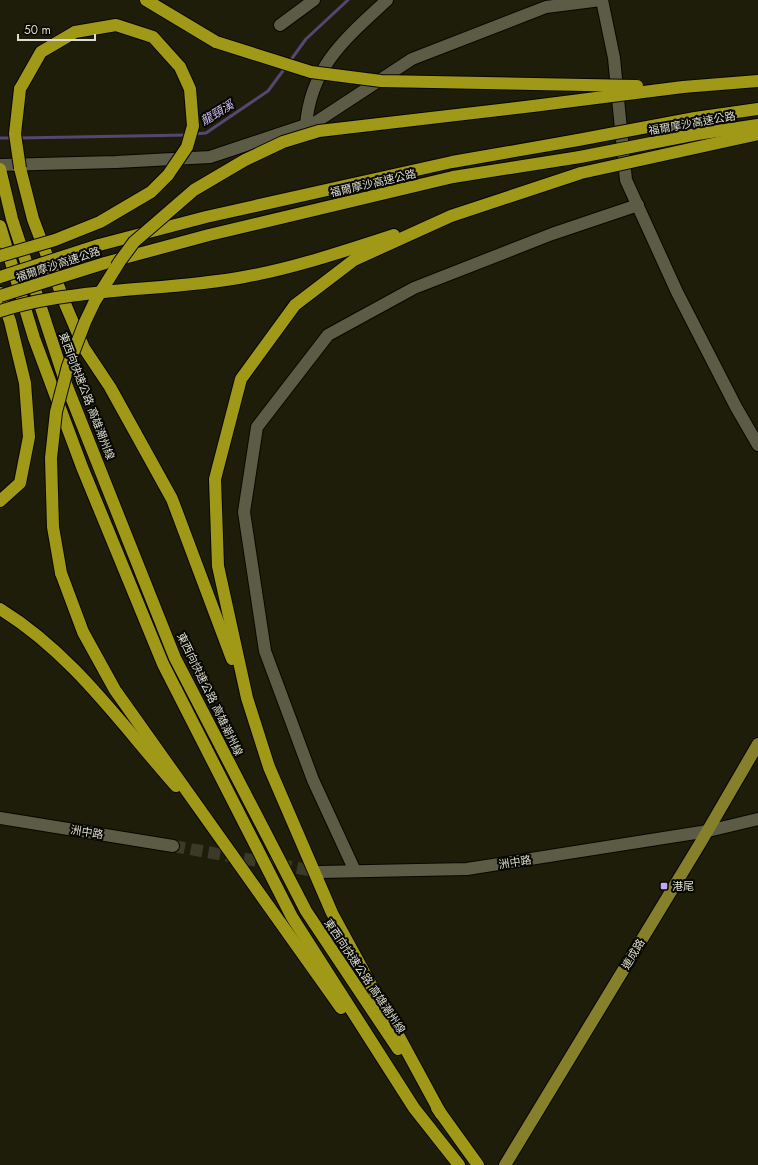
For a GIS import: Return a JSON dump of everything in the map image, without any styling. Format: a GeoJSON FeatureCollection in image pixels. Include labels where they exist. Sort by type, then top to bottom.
{"type":"FeatureCollection","features":[{"type":"Feature","properties":{"kind":"highway"},"geometry":{"type":"LineString","coordinates":[[146,0],[216,42],[311,72],[381,82],[534,86],[683,87]]}},
{"type":"Feature","properties":{"kind":"highway"},"geometry":{"type":"LineString","coordinates":[[0,256],[55,240],[100,222],[151,192],[164,179],[188,146],[193,126],[190,89],[180,67],[153,37],[116,26],[75,32],[41,52],[20,89],[15,134],[20,168],[33,219],[66,306],[84,348],[110,387],[172,499],[246,698],[269,767],[332,913],[441,1114]]}},
{"type":"Feature","properties":{"kind":"highway"},"geometry":{"type":"LineString","coordinates":[[459,1165],[414,1108],[128,709],[103,671],[80,626],[61,573],[53,527],[50,473],[56,412],[68,366],[92,308],[120,261],[134,242],[194,190],[245,160],[283,142],[319,131],[683,87],[758,81]]}},
{"type":"Feature","properties":{"kind":"highway","name":"福爾摩沙高速公路"},"geometry":{"type":"LineString","coordinates":[[0,277],[99,245],[206,217],[452,162],[695,118],[758,109]]}},
{"type":"Feature","properties":{"kind":"highway","name":"福爾摩沙高速公路"},"geometry":{"type":"LineString","coordinates":[[0,296],[105,263],[209,235],[453,177],[580,157],[697,134],[758,125]]}},
{"type":"Feature","properties":{"kind":"highway"},"geometry":{"type":"LineString","coordinates":[[0,311],[18,305],[59,297],[206,283],[288,268],[580,173],[758,134]]}},
{"type":"Feature","properties":{"kind":"highway","name":"東西向快速公路 高雄潮州線"},"geometry":{"type":"LineString","coordinates":[[0,169],[12,219],[66,384],[175,658],[306,911],[441,1114],[478,1165]]}},
{"type":"Feature","properties":{"kind":"highway"},"geometry":{"type":"LineString","coordinates":[[246,698],[218,566],[215,479],[241,379],[295,305],[354,260],[451,216]]}},
{"type":"Feature","properties":{"kind":"highway"},"geometry":{"type":"LineString","coordinates":[[0,226],[34,338],[82,467],[163,664],[292,917],[414,1108]]}},
{"type":"Feature","properties":{"kind":"highway"},"geometry":{"type":"LineString","coordinates":[[0,293],[10,321],[25,383],[29,437],[20,483],[0,501]]}},
{"type":"Feature","properties":{"kind":"highway"},"geometry":{"type":"LineString","coordinates":[[0,608],[45,642],[84,678],[119,718],[134,739],[218,833]]}},
{"type":"Feature","properties":{"kind":"main road","name":"連成路"},"geometry":{"type":"LineString","coordinates":[[506,1164],[708,830],[758,744]]}},
{"type":"Feature","properties":{"kind":"street"},"geometry":{"type":"LineString","coordinates":[[280,25],[314,0]]}},
{"type":"Feature","properties":{"kind":"street"},"geometry":{"type":"LineString","coordinates":[[306,125],[307,106],[324,65],[340,45],[386,0]]}},
{"type":"Feature","properties":{"kind":"street"},"geometry":{"type":"LineString","coordinates":[[0,169],[210,157],[316,122],[412,59],[546,7],[601,0],[614,58],[626,180],[681,299],[736,407],[758,445]]}},
{"type":"Feature","properties":{"kind":"street"},"geometry":{"type":"LineString","coordinates":[[355,871],[313,780],[265,651],[244,512],[257,427],[328,336],[414,288],[552,234],[638,205]]}},
{"type":"Feature","properties":{"kind":"street","name":"洲中路"},"geometry":{"type":"LineString","coordinates":[[0,818],[173,846]]}},
{"type":"Feature","properties":{"kind":"street","name":"洲中路"},"geometry":{"type":"LineString","coordinates":[[320,872],[467,870],[708,830],[758,818]]}},
{"type":"Feature","properties":{"kind":"waterway","name":"龍頸溪"},"geometry":{"type":"LineString","coordinates":[[290,61],[306,39],[348,0]]}},
{"type":"Feature","properties":{"kind":"waterway","name":"龍頸溪"},"geometry":{"type":"LineString","coordinates":[[194,134],[206,133],[268,91],[285,68]]}},
{"type":"Feature","properties":{"kind":"waterway","name":"龍頸溪"},"geometry":{"type":"LineString","coordinates":[[18,138],[188,135]]}},
{"type":"Feature","properties":{"kind":"waterway","name":"龍頸溪"},"geometry":{"type":"LineString","coordinates":[[0,138],[12,138]]}},
{"type":"Feature","properties":{"kind":"tunnel"},"geometry":{"type":"LineString","coordinates":[[173,846],[320,872]]}},
{"type":"Feature","properties":{"kind":"place","name":"港尾"},"geometry":{"type":"Point","coordinates":[664,886]}}]}
